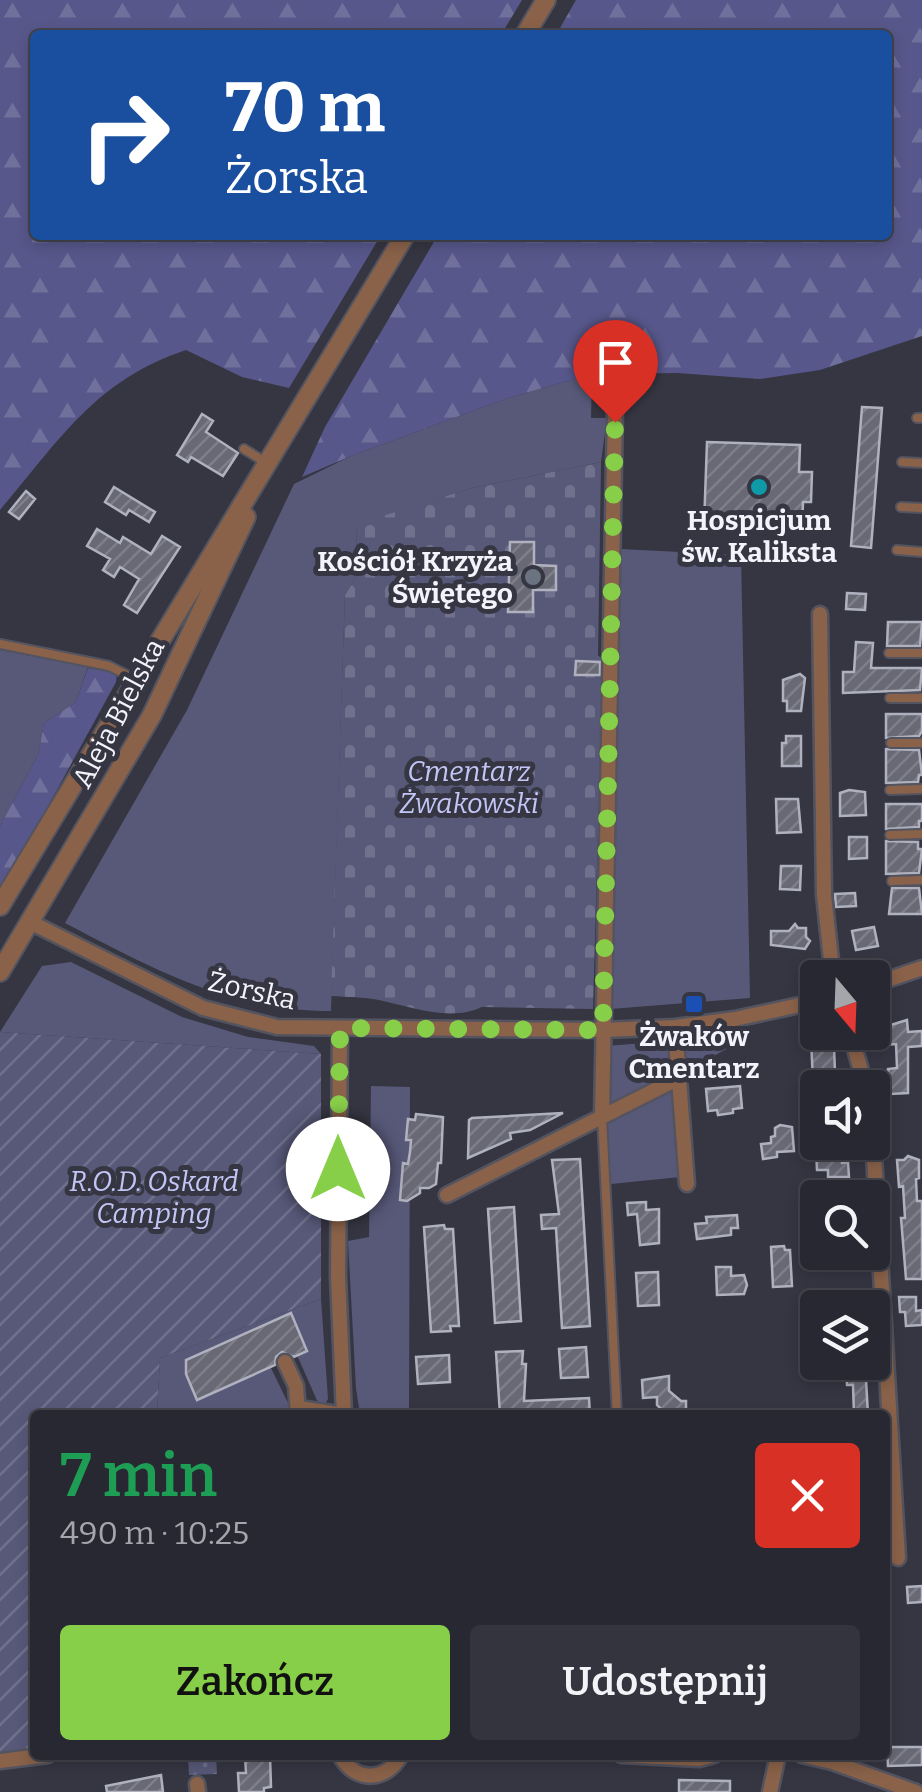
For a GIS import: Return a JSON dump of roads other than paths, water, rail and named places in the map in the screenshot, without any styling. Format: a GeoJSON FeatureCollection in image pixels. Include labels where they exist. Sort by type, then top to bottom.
{"type":"FeatureCollection","features":[{"type":"Feature","properties":{"kind":"street"},"geometry":{"type":"LineString","coordinates":[[528,30],[546,0]]}},
{"type":"Feature","properties":{"kind":"street","name":"Aleja Bielska"},"geometry":{"type":"LineString","coordinates":[[0,906],[402,240]]}},
{"type":"Feature","properties":{"kind":"street"},"geometry":{"type":"LineString","coordinates":[[602,1117],[615,410]]}},
{"type":"Feature","properties":{"kind":"street","name":"Aleja Bielska"},"geometry":{"type":"LineString","coordinates":[[0,972],[152,715],[267,467]]}},
{"type":"Feature","properties":{"kind":"street"},"geometry":{"type":"LineString","coordinates":[[820,614],[824,896],[831,960]]}},
{"type":"Feature","properties":{"kind":"street"},"geometry":{"type":"LineString","coordinates":[[75,782],[92,780],[104,798]]}},
{"type":"Feature","properties":{"kind":"street","name":"Żorska"},"geometry":{"type":"LineString","coordinates":[[30,922],[203,1008],[277,1027],[603,1030],[735,1020],[800,1005]]}},
{"type":"Feature","properties":{"kind":"street"},"geometry":{"type":"LineString","coordinates":[[890,979],[922,968]]}},
{"type":"Feature","properties":{"kind":"street"},"geometry":{"type":"LineString","coordinates":[[674,1027],[688,1184]]}},
{"type":"Feature","properties":{"kind":"street"},"geometry":{"type":"LineString","coordinates":[[340,1028],[338,1276],[344,1410]]}},
{"type":"Feature","properties":{"kind":"street"},"geometry":{"type":"LineString","coordinates":[[447,1195],[677,1079]]}},
{"type":"Feature","properties":{"kind":"street"},"geometry":{"type":"LineString","coordinates":[[874,1160],[889,1410]]}},
{"type":"Feature","properties":{"kind":"street"},"geometry":{"type":"LineString","coordinates":[[285,1362],[296,1386],[298,1410]]}},
{"type":"Feature","properties":{"kind":"street"},"geometry":{"type":"LineString","coordinates":[[890,1424],[898,1558]]}},
{"type":"Feature","properties":{"kind":"street"},"geometry":{"type":"LineString","coordinates":[[0,1761],[30,1757]]}},
{"type":"Feature","properties":{"kind":"street"},"geometry":{"type":"LineString","coordinates":[[344,1760],[354,1772],[356,1792]]}},
{"type":"Feature","properties":{"kind":"street"},"geometry":{"type":"LineString","coordinates":[[376,1792],[396,1760]]}},
{"type":"Feature","properties":{"kind":"street"},"geometry":{"type":"LineString","coordinates":[[770,1792],[777,1760]]}},
{"type":"Feature","properties":{"kind":"street"},"geometry":{"type":"LineString","coordinates":[[823,1760],[916,1792]]}},
{"type":"Feature","properties":{"kind":"street"},"geometry":{"type":"LineString","coordinates":[[354,1772],[369,1776],[387,1772]]}},
{"type":"Feature","properties":{"kind":"lane"},"geometry":{"type":"LineString","coordinates":[[244,448],[267,467]]}},
{"type":"Feature","properties":{"kind":"lane"},"geometry":{"type":"LineString","coordinates":[[902,462],[922,463]]}},
{"type":"Feature","properties":{"kind":"lane"},"geometry":{"type":"LineString","coordinates":[[900,506],[922,508]]}},
{"type":"Feature","properties":{"kind":"lane"},"geometry":{"type":"LineString","coordinates":[[897,550],[922,552]]}},
{"type":"Feature","properties":{"kind":"lane"},"geometry":{"type":"LineString","coordinates":[[0,644],[110,666],[136,680]]}},
{"type":"Feature","properties":{"kind":"lane"},"geometry":{"type":"LineString","coordinates":[[889,653],[922,653]]}},
{"type":"Feature","properties":{"kind":"lane"},"geometry":{"type":"LineString","coordinates":[[890,698],[922,698]]}},
{"type":"Feature","properties":{"kind":"lane"},"geometry":{"type":"LineString","coordinates":[[891,743],[922,743]]}},
{"type":"Feature","properties":{"kind":"lane"},"geometry":{"type":"LineString","coordinates":[[890,790],[922,789]]}},
{"type":"Feature","properties":{"kind":"lane"},"geometry":{"type":"LineString","coordinates":[[890,834],[922,834]]}},
{"type":"Feature","properties":{"kind":"lane"},"geometry":{"type":"LineString","coordinates":[[892,880],[922,880]]}},
{"type":"Feature","properties":{"kind":"lane"},"geometry":{"type":"LineString","coordinates":[[602,1117],[617,1410]]}},
{"type":"Feature","properties":{"kind":"place","name":"Hospicjum św. Kaliksta"},"geometry":{"type":"Point","coordinates":[759,487]}},
{"type":"Feature","properties":{"kind":"place","name":"Kościół Krzyża Świętego"},"geometry":{"type":"Point","coordinates":[533,577]}},
{"type":"Feature","properties":{"kind":"place","name":"Żwaków Cmentarz"},"geometry":{"type":"Point","coordinates":[694,1004]}},
{"type":"Feature","properties":{"kind":"park label","name":"Cmentarz Żwakowski"},"geometry":{"type":"Point","coordinates":[469,787]}},
{"type":"Feature","properties":{"kind":"park label","name":"R.O.D. Oskard Camping"},"geometry":{"type":"Point","coordinates":[154,1197]}}]}
